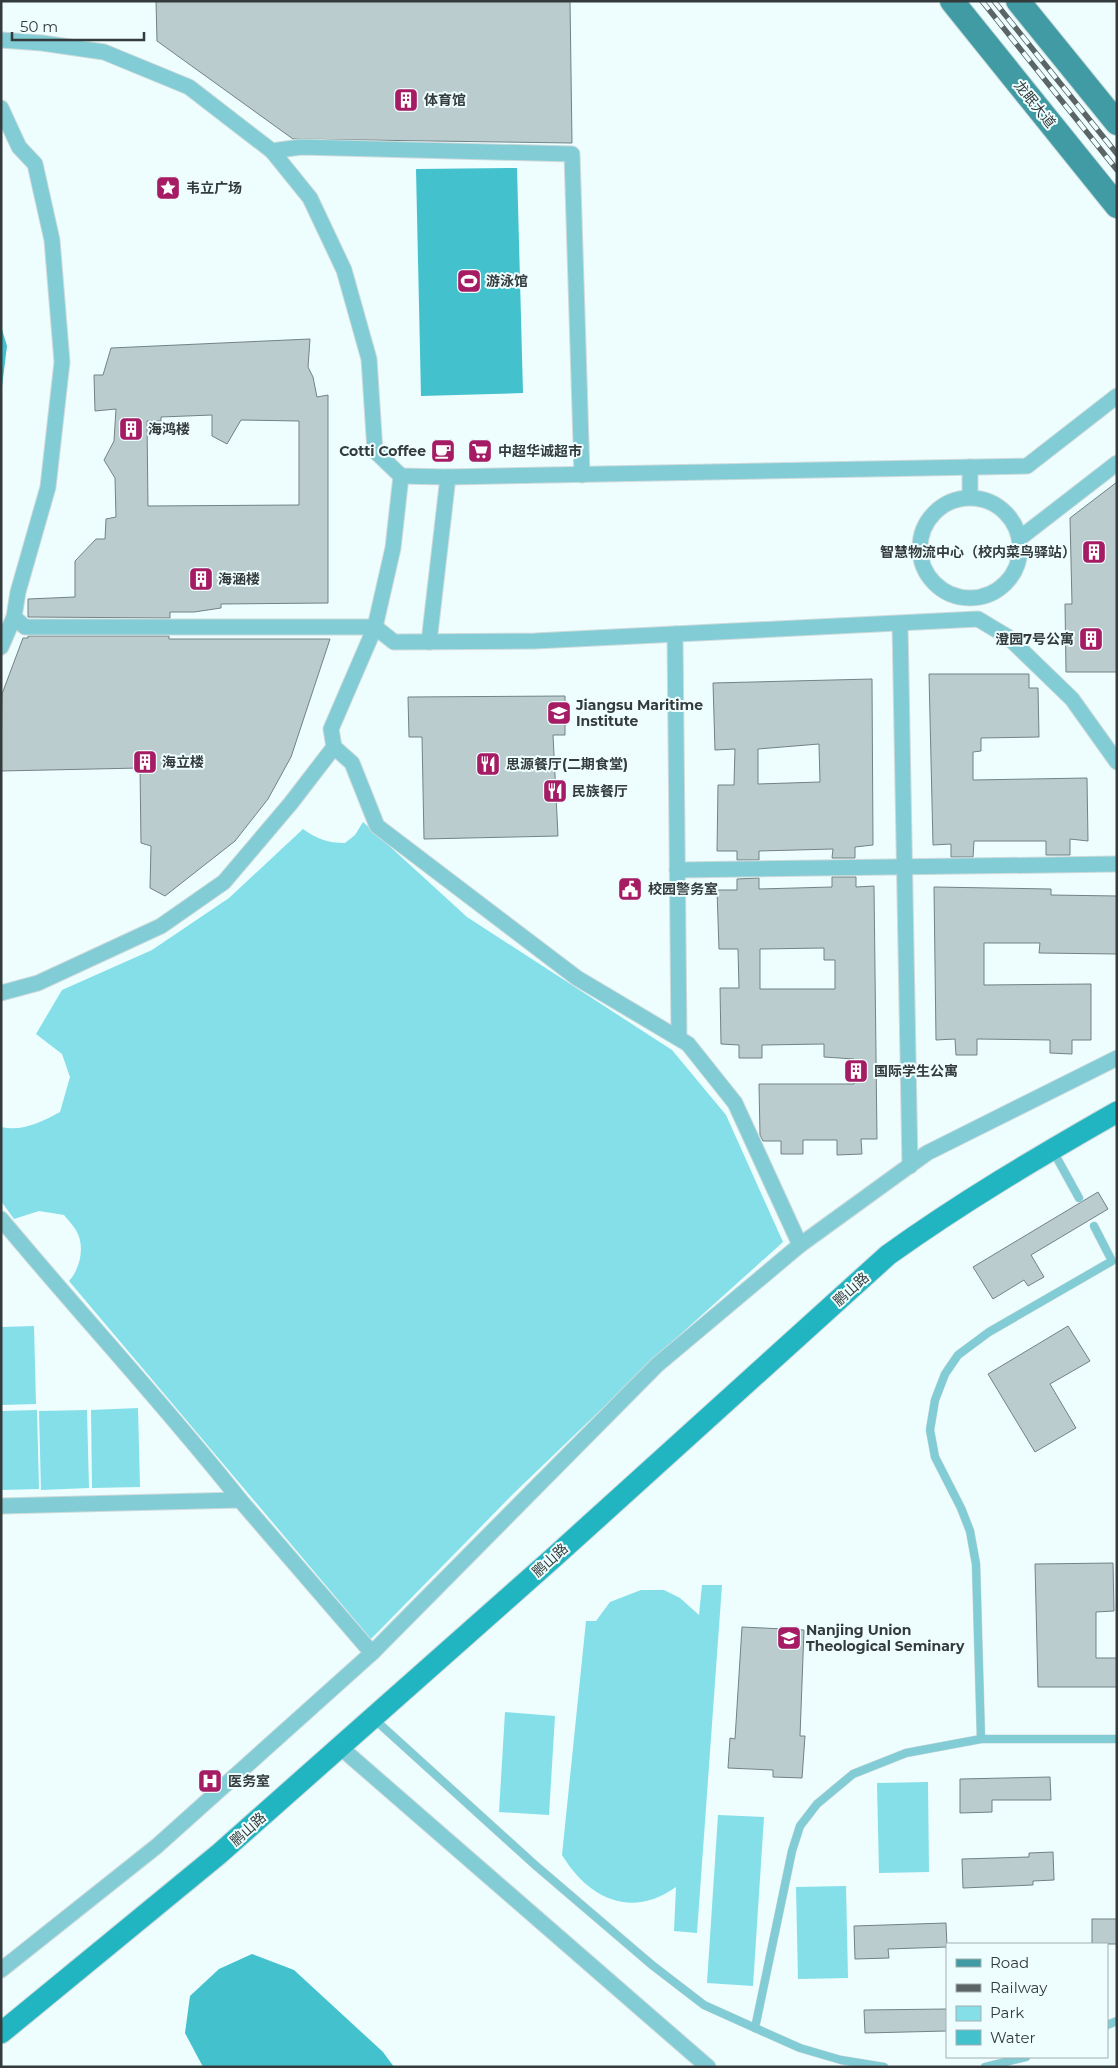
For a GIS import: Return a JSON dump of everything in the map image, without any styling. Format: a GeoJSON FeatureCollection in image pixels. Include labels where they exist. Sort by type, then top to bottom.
{"type":"FeatureCollection","features":[{"type":"Feature","properties":{"kind":"main road","name":"龙眠大道"},"geometry":{"type":"LineString","coordinates":[[952,1],[1117,206]]}},
{"type":"Feature","properties":{"kind":"main road"},"geometry":{"type":"LineString","coordinates":[[1018,1],[1117,123]]}},
{"type":"Feature","properties":{"kind":"street"},"geometry":{"type":"LineString","coordinates":[[1,40],[42,43],[104,52],[189,87],[272,151],[310,198],[344,270],[370,359],[375,451],[401,476],[582,475],[1027,466],[1117,396]]}},
{"type":"Feature","properties":{"kind":"street"},"geometry":{"type":"LineString","coordinates":[[1,108],[19,147],[35,164],[52,240],[62,362],[48,487],[18,592],[14,617],[1,647]]}},
{"type":"Feature","properties":{"kind":"street"},"geometry":{"type":"LineString","coordinates":[[272,151],[301,147],[572,154],[582,475]]}},
{"type":"Feature","properties":{"kind":"street"},"geometry":{"type":"LineString","coordinates":[[1020,538],[1117,463]]}},
{"type":"Feature","properties":{"kind":"street"},"geometry":{"type":"LineString","coordinates":[[970,467],[970,497]]}},
{"type":"Feature","properties":{"kind":"street"},"geometry":{"type":"LineString","coordinates":[[401,476],[393,548],[375,628],[331,729],[334,748],[352,763],[377,826],[577,978],[688,1044],[735,1104],[800,1245]]}},
{"type":"Feature","properties":{"kind":"street"},"geometry":{"type":"LineString","coordinates":[[428,642],[448,477]]}},
{"type":"Feature","properties":{"kind":"street"},"geometry":{"type":"LineString","coordinates":[[970,497],[987,500],[1003,508],[1014,522],[1020,538],[1021,554],[1016,569],[1007,582],[994,592],[979,597],[963,598],[948,593],[935,584],[925,571],[920,556],[920,538],[926,522],[938,509],[953,500],[970,497]]}},
{"type":"Feature","properties":{"kind":"street"},"geometry":{"type":"LineString","coordinates":[[978,619],[979,597]]}},
{"type":"Feature","properties":{"kind":"street"},"geometry":{"type":"LineString","coordinates":[[14,617],[25,627],[375,628],[394,642],[535,641],[978,619],[1008,637],[1072,699],[1117,762]]}},
{"type":"Feature","properties":{"kind":"street"},"geometry":{"type":"LineString","coordinates":[[900,624],[910,1166]]}},
{"type":"Feature","properties":{"kind":"street"},"geometry":{"type":"LineString","coordinates":[[675,634],[679,1038]]}},
{"type":"Feature","properties":{"kind":"street"},"geometry":{"type":"LineString","coordinates":[[1,993],[53,976],[161,926],[224,882],[291,803],[334,748]]}},
{"type":"Feature","properties":{"kind":"street"},"geometry":{"type":"LineString","coordinates":[[677,870],[1117,864]]}},
{"type":"Feature","properties":{"kind":"street"},"geometry":{"type":"LineString","coordinates":[[1,1970],[157,1846],[372,1653],[657,1365],[800,1245],[927,1153],[1117,1058]]}},
{"type":"Feature","properties":{"kind":"street","name":"鹏山路"},"geometry":{"type":"LineString","coordinates":[[1,2033],[219,1854],[552,1559],[888,1255],[958,1206],[1117,1112]]}},
{"type":"Feature","properties":{"kind":"street"},"geometry":{"type":"LineString","coordinates":[[1,1219],[372,1653]]}},
{"type":"Feature","properties":{"kind":"street"},"geometry":{"type":"LineString","coordinates":[[1,1506],[240,1500]]}},
{"type":"Feature","properties":{"kind":"street"},"geometry":{"type":"LineString","coordinates":[[340,1747],[708,2067]]}},
{"type":"Feature","properties":{"kind":"lane"},"geometry":{"type":"LineString","coordinates":[[1052,1149],[1078,1198]]}},
{"type":"Feature","properties":{"kind":"lane"},"geometry":{"type":"LineString","coordinates":[[980,1739],[976,1564],[970,1531],[935,1458],[930,1430],[935,1400],[945,1374],[958,1354],[989,1332],[1114,1260],[1094,1226]]}},
{"type":"Feature","properties":{"kind":"lane"},"geometry":{"type":"LineString","coordinates":[[373,1718],[535,1865],[652,1965],[704,2005],[800,2048],[841,2060],[884,2067]]}},
{"type":"Feature","properties":{"kind":"lane"},"geometry":{"type":"LineString","coordinates":[[755,2028],[792,1852],[800,1826],[817,1804],[853,1774],[906,1753],[980,1739],[1117,1739]]}},
{"type":"Feature","properties":{"kind":"lane"},"geometry":{"type":"LineString","coordinates":[[985,2067],[1022,2058]]}},
{"type":"Feature","properties":{"kind":"green space"},"geometry":{"type":"Polygon","coordinates":[[[363,822],[467,917],[672,1050],[726,1115],[783,1242],[663,1350],[514,1493],[371,1639],[69,1281],[76,1270],[80,1258],[81,1244],[76,1230],[64,1215],[39,1211],[14,1219],[1,1201],[1,1127],[24,1127],[60,1112],[70,1077],[62,1054],[36,1034],[62,990],[152,950],[229,898],[303,829],[323,840],[345,843],[355,835],[363,822]]]}},
{"type":"Feature","properties":{"kind":"green space"},"geometry":{"type":"Polygon","coordinates":[[[34,1326],[36,1404],[1,1405],[1,1327],[34,1326]]]}},
{"type":"Feature","properties":{"kind":"green space"},"geometry":{"type":"Polygon","coordinates":[[[138,1408],[140,1487],[92,1488],[91,1410],[138,1408]]]}},
{"type":"Feature","properties":{"kind":"green space"},"geometry":{"type":"Polygon","coordinates":[[[37,1410],[39,1489],[1,1490],[1,1411],[37,1410]]]}},
{"type":"Feature","properties":{"kind":"green space"},"geometry":{"type":"Polygon","coordinates":[[[87,1410],[89,1488],[41,1490],[39,1411],[87,1410]]]}},
{"type":"Feature","properties":{"kind":"green space"},"geometry":{"type":"Polygon","coordinates":[[[702,1585],[722,1585],[697,1933],[674,1931],[676,1887],[659,1897],[643,1902],[627,1903],[612,1900],[598,1893],[585,1883],[562,1855],[586,1621],[596,1621],[610,1602],[641,1590],[664,1590],[680,1598],[699,1615],[702,1585]]]}},
{"type":"Feature","properties":{"kind":"green space"},"geometry":{"type":"Polygon","coordinates":[[[505,1712],[555,1716],[549,1815],[499,1812],[505,1712]]]}},
{"type":"Feature","properties":{"kind":"green space"},"geometry":{"type":"Polygon","coordinates":[[[928,1782],[929,1872],[879,1873],[877,1783],[928,1782]]]}},
{"type":"Feature","properties":{"kind":"green space"},"geometry":{"type":"Polygon","coordinates":[[[718,1815],[764,1817],[753,1986],[707,1983],[718,1815]]]}},
{"type":"Feature","properties":{"kind":"green space"},"geometry":{"type":"Polygon","coordinates":[[[846,1886],[848,1978],[798,1979],[796,1887],[846,1886]]]}},
{"type":"Feature","properties":{"kind":"water","name":"游泳馆"},"geometry":{"type":"Polygon","coordinates":[[[517,168],[523,393],[421,396],[416,169],[517,168]]]}},
{"type":"Feature","properties":{"kind":"water"},"geometry":{"type":"Polygon","coordinates":[[[1,326],[7,346],[1,395],[1,326]]]}},
{"type":"Feature","properties":{"kind":"water"},"geometry":{"type":"Polygon","coordinates":[[[252,1954],[294,1970],[383,2052],[394,2067],[203,2067],[185,2033],[190,1996],[219,1969],[252,1954]]]}},
{"type":"Feature","properties":{"kind":"building","name":"体育馆"},"geometry":{"type":"Polygon","coordinates":[[[156,1],[570,1],[572,143],[293,139],[157,41],[156,1]]]}},
{"type":"Feature","properties":{"kind":"building"},"geometry":{"type":"Polygon","coordinates":[[[310,339],[308,367],[313,377],[317,397],[328,395],[328,603],[221,604],[221,608],[194,612],[170,612],[170,618],[28,617],[28,599],[75,597],[75,561],[96,539],[105,539],[106,519],[116,517],[115,478],[104,460],[114,441],[116,409],[95,411],[94,375],[103,375],[111,348],[310,339]],[[212,415],[161,417],[161,421],[147,421],[148,506],[299,505],[299,421],[241,420],[227,444],[212,436],[212,415]]]}},
{"type":"Feature","properties":{"kind":"building"},"geometry":{"type":"Polygon","coordinates":[[[1117,482],[1117,672],[1066,672],[1065,604],[1072,604],[1070,518],[1117,482]]]}},
{"type":"Feature","properties":{"kind":"building","name":"海立楼"},"geometry":{"type":"Polygon","coordinates":[[[28,636],[169,636],[169,639],[330,639],[291,757],[268,799],[235,841],[165,896],[150,888],[151,846],[141,843],[140,768],[1,771],[2,694],[23,638],[28,638],[28,636]]]}},
{"type":"Feature","properties":{"kind":"building"},"geometry":{"type":"Polygon","coordinates":[[[929,674],[1029,674],[1029,688],[1038,688],[1039,737],[981,738],[981,751],[973,752],[973,780],[1087,778],[1088,841],[1070,839],[1070,855],[1046,855],[1046,841],[974,841],[973,857],[951,857],[951,844],[933,845],[929,674]]]}},
{"type":"Feature","properties":{"kind":"building"},"geometry":{"type":"Polygon","coordinates":[[[872,679],[873,845],[855,847],[855,858],[832,858],[833,849],[759,851],[759,860],[737,860],[737,851],[717,851],[718,785],[734,785],[735,749],[715,750],[713,683],[872,679]],[[819,744],[758,749],[758,784],[820,782],[819,744]]]}},
{"type":"Feature","properties":{"kind":"building","name":"思源餐厅(二期食堂)"},"geometry":{"type":"Polygon","coordinates":[[[565,696],[565,735],[553,735],[558,836],[424,839],[422,737],[409,737],[408,697],[565,696]]]}},
{"type":"Feature","properties":{"kind":"building"},"geometry":{"type":"Polygon","coordinates":[[[832,877],[856,877],[856,887],[874,886],[877,1139],[861,1139],[862,1154],[837,1155],[837,1140],[803,1140],[803,1154],[781,1154],[781,1141],[763,1141],[760,1135],[759,1084],[854,1084],[854,1059],[824,1057],[824,1044],[762,1045],[762,1058],[739,1058],[739,1045],[721,1044],[720,988],[739,988],[738,949],[719,949],[717,890],[737,890],[737,879],[759,878],[759,889],[832,887],[832,877]],[[824,948],[760,949],[760,989],[835,989],[835,960],[824,960],[824,948]]]}},
{"type":"Feature","properties":{"kind":"building"},"geometry":{"type":"Polygon","coordinates":[[[934,887],[1051,889],[1051,895],[1117,896],[1117,954],[1039,953],[1040,943],[984,943],[984,985],[1091,984],[1091,1040],[1072,1040],[1072,1054],[1050,1053],[1050,1040],[977,1039],[977,1055],[956,1055],[955,1039],[936,1040],[934,887]]]}},
{"type":"Feature","properties":{"kind":"building"},"geometry":{"type":"Polygon","coordinates":[[[1098,1192],[1108,1209],[1031,1255],[1044,1277],[1028,1286],[1024,1280],[993,1299],[973,1267],[1098,1192]]]}},
{"type":"Feature","properties":{"kind":"building"},"geometry":{"type":"Polygon","coordinates":[[[1068,1326],[1090,1361],[1050,1384],[1076,1428],[1035,1452],[988,1374],[1068,1326]]]}},
{"type":"Feature","properties":{"kind":"building"},"geometry":{"type":"Polygon","coordinates":[[[1113,1563],[1114,1611],[1096,1612],[1096,1658],[1117,1658],[1117,1687],[1038,1687],[1035,1564],[1113,1563]]]}},
{"type":"Feature","properties":{"kind":"building"},"geometry":{"type":"Polygon","coordinates":[[[742,1627],[804,1630],[800,1736],[805,1736],[802,1778],[773,1777],[773,1770],[728,1768],[730,1738],[735,1739],[742,1627]]]}},
{"type":"Feature","properties":{"kind":"building"},"geometry":{"type":"Polygon","coordinates":[[[1050,1777],[1051,1800],[992,1800],[992,1812],[960,1813],[960,1779],[1050,1777]]]}},
{"type":"Feature","properties":{"kind":"building"},"geometry":{"type":"Polygon","coordinates":[[[1053,1852],[1054,1880],[1033,1881],[1033,1885],[963,1888],[962,1859],[1029,1857],[1029,1853],[1053,1852]]]}},
{"type":"Feature","properties":{"kind":"building"},"geometry":{"type":"Polygon","coordinates":[[[1092,1919],[1117,1919],[1117,1944],[1092,1943],[1092,1919]]]}},
{"type":"Feature","properties":{"kind":"building"},"geometry":{"type":"Polygon","coordinates":[[[946,1923],[947,1943],[946,1947],[888,1949],[889,1958],[855,1959],[854,1926],[946,1923]]]}},
{"type":"Feature","properties":{"kind":"building"},"geometry":{"type":"Polygon","coordinates":[[[946,2009],[946,2031],[865,2033],[864,2010],[946,2009]]]}},
{"type":"Feature","properties":{"kind":"railway"},"geometry":{"type":"LineString","coordinates":[[982,1],[1117,170]]}},
{"type":"Feature","properties":{"kind":"railway"},"geometry":{"type":"LineString","coordinates":[[994,1],[1117,154]]}},
{"type":"Feature","properties":{"kind":"place","name":"体育馆"},"geometry":{"type":"Point","coordinates":[406,100]}},
{"type":"Feature","properties":{"kind":"place","name":"韦立广场"},"geometry":{"type":"Point","coordinates":[168,188]}},
{"type":"Feature","properties":{"kind":"place","name":"游泳馆"},"geometry":{"type":"Point","coordinates":[469,281]}},
{"type":"Feature","properties":{"kind":"place","name":"海鸿楼"},"geometry":{"type":"Point","coordinates":[131,429]}},
{"type":"Feature","properties":{"kind":"place","name":"Cotti Coffee"},"geometry":{"type":"Point","coordinates":[443,451]}},
{"type":"Feature","properties":{"kind":"place","name":"中超华诚超市"},"geometry":{"type":"Point","coordinates":[480,451]}},
{"type":"Feature","properties":{"kind":"place","name":"智慧物流中心（校内菜鸟驿站）"},"geometry":{"type":"Point","coordinates":[1094,552]}},
{"type":"Feature","properties":{"kind":"place","name":"海涵楼"},"geometry":{"type":"Point","coordinates":[201,579]}},
{"type":"Feature","properties":{"kind":"place","name":"澄园7号公寓"},"geometry":{"type":"Point","coordinates":[1091,639]}},
{"type":"Feature","properties":{"kind":"place","name":"Jiangsu Maritime Institute"},"geometry":{"type":"Point","coordinates":[559,713]}},
{"type":"Feature","properties":{"kind":"place","name":"海立楼"},"geometry":{"type":"Point","coordinates":[145,762]}},
{"type":"Feature","properties":{"kind":"place","name":"思源餐厅(二期食堂)"},"geometry":{"type":"Point","coordinates":[488,764]}},
{"type":"Feature","properties":{"kind":"place","name":"民族餐厅"},"geometry":{"type":"Point","coordinates":[555,791]}},
{"type":"Feature","properties":{"kind":"place","name":"校园警务室"},"geometry":{"type":"Point","coordinates":[630,889]}},
{"type":"Feature","properties":{"kind":"place","name":"国际学生公寓"},"geometry":{"type":"Point","coordinates":[856,1071]}},
{"type":"Feature","properties":{"kind":"place","name":"Nanjing Union Theological Seminary"},"geometry":{"type":"Point","coordinates":[789,1638]}},
{"type":"Feature","properties":{"kind":"place","name":"医务室"},"geometry":{"type":"Point","coordinates":[210,1781]}}]}
